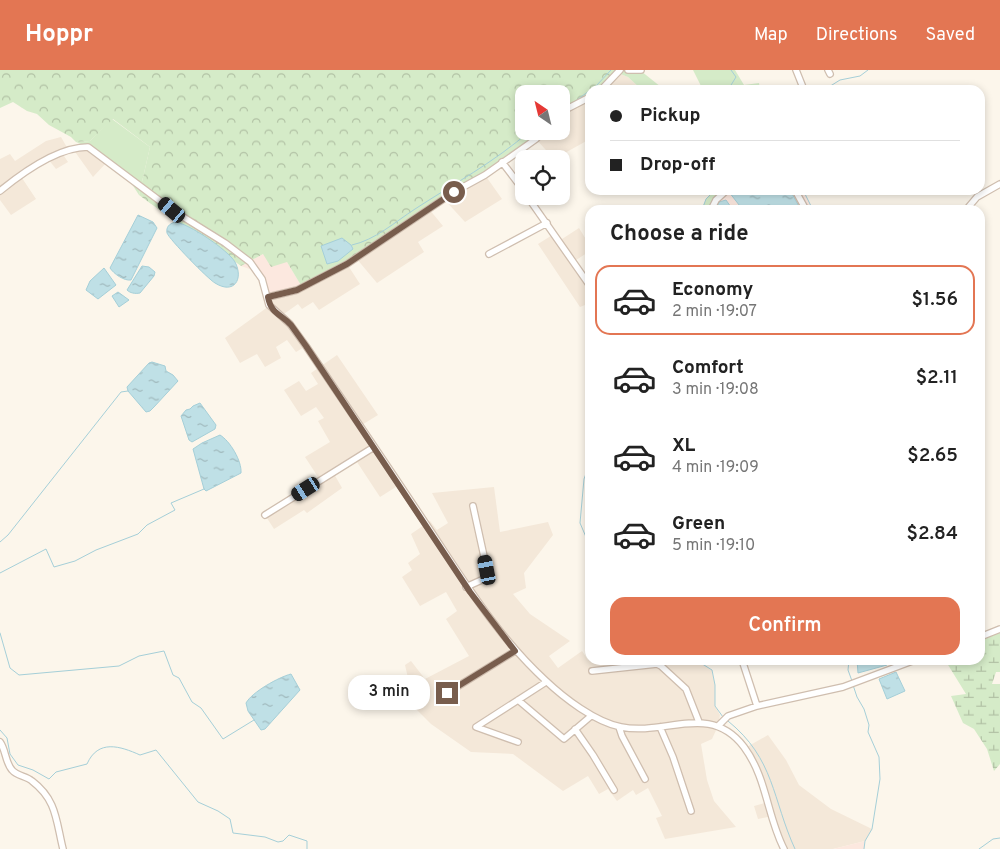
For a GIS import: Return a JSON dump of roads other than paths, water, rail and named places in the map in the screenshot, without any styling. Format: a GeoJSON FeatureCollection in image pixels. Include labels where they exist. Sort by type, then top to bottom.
{"type":"FeatureCollection","features":[{"type":"Feature","properties":{"kind":"street"},"geometry":{"type":"LineString","coordinates":[[606,85],[620,70]]}},
{"type":"Feature","properties":{"kind":"street"},"geometry":{"type":"LineString","coordinates":[[628,70],[642,70]]}},
{"type":"Feature","properties":{"kind":"street"},"geometry":{"type":"LineString","coordinates":[[796,70],[802,85]]}},
{"type":"Feature","properties":{"kind":"street"},"geometry":{"type":"LineString","coordinates":[[570,107],[585,100]]}},
{"type":"Feature","properties":{"kind":"street"},"geometry":{"type":"LineString","coordinates":[[268,297],[297,290],[347,264],[454,192],[485,175],[535,140]]}},
{"type":"Feature","properties":{"kind":"street"},"geometry":{"type":"LineString","coordinates":[[0,190],[40,162],[62,153],[88,147],[172,210],[244,257],[258,272],[268,297],[269,306],[290,324],[306,346],[466,587],[515,651],[546,682],[591,716],[619,727],[637,730],[699,722],[720,724],[744,748],[754,765],[764,786],[784,849]]}},
{"type":"Feature","properties":{"kind":"street"},"geometry":{"type":"LineString","coordinates":[[502,162],[515,179]]}},
{"type":"Feature","properties":{"kind":"street"},"geometry":{"type":"LineString","coordinates":[[985,192],[1000,184]]}},
{"type":"Feature","properties":{"kind":"street"},"geometry":{"type":"LineString","coordinates":[[714,205],[722,195]]}},
{"type":"Feature","properties":{"kind":"street"},"geometry":{"type":"LineString","coordinates":[[970,205],[980,195]]}},
{"type":"Feature","properties":{"kind":"street"},"geometry":{"type":"LineString","coordinates":[[534,205],[585,279]]}},
{"type":"Feature","properties":{"kind":"street"},"geometry":{"type":"LineString","coordinates":[[489,254],[547,223]]}},
{"type":"Feature","properties":{"kind":"street"},"geometry":{"type":"LineString","coordinates":[[265,515],[374,447]]}},
{"type":"Feature","properties":{"kind":"street"},"geometry":{"type":"LineString","coordinates":[[466,587],[486,578],[487,570],[473,506]]}},
{"type":"Feature","properties":{"kind":"street"},"geometry":{"type":"LineString","coordinates":[[985,635],[1000,629]]}},
{"type":"Feature","properties":{"kind":"street"},"geometry":{"type":"LineString","coordinates":[[447,693],[515,651]]}},
{"type":"Feature","properties":{"kind":"street"},"geometry":{"type":"LineString","coordinates":[[592,671],[644,665]]}},
{"type":"Feature","properties":{"kind":"street"},"geometry":{"type":"LineString","coordinates":[[659,665],[686,689],[699,722]]}},
{"type":"Feature","properties":{"kind":"street"},"geometry":{"type":"LineString","coordinates":[[744,665],[757,706]]}},
{"type":"Feature","properties":{"kind":"street"},"geometry":{"type":"LineString","coordinates":[[720,724],[728,716],[757,706],[843,687],[902,665]]}},
{"type":"Feature","properties":{"kind":"street"},"geometry":{"type":"LineString","coordinates":[[518,742],[476,727],[546,682]]}},
{"type":"Feature","properties":{"kind":"street"},"geometry":{"type":"LineString","coordinates":[[518,700],[564,739],[591,716]]}},
{"type":"Feature","properties":{"kind":"street"},"geometry":{"type":"LineString","coordinates":[[619,727],[645,779]]}},
{"type":"Feature","properties":{"kind":"street"},"geometry":{"type":"LineString","coordinates":[[660,727],[691,811]]}},
{"type":"Feature","properties":{"kind":"street"},"geometry":{"type":"LineString","coordinates":[[575,730],[593,754],[614,790]]}},
{"type":"Feature","properties":{"kind":"street"},"geometry":{"type":"LineString","coordinates":[[0,742],[7,762],[13,772],[33,781],[51,801],[63,849]]}},
{"type":"Feature","properties":{"kind":"water"},"geometry":{"type":"Polygon","coordinates":[[[731,195],[793,195],[798,205],[739,205],[731,195]]]}},
{"type":"Feature","properties":{"kind":"water"},"geometry":{"type":"Polygon","coordinates":[[[726,200],[730,205],[718,205],[719,202],[726,200]]]}},
{"type":"Feature","properties":{"kind":"water"},"geometry":{"type":"Polygon","coordinates":[[[138,215],[153,222],[157,228],[131,280],[128,280],[119,277],[110,268],[138,215]]]}},
{"type":"Feature","properties":{"kind":"water"},"geometry":{"type":"Polygon","coordinates":[[[175,222],[198,232],[231,257],[238,268],[238,279],[232,286],[227,287],[215,283],[174,243],[167,233],[167,229],[168,226],[175,222]]]}},
{"type":"Feature","properties":{"kind":"water"},"geometry":{"type":"Polygon","coordinates":[[[342,238],[353,249],[338,261],[327,264],[321,246],[342,238]]]}},
{"type":"Feature","properties":{"kind":"water"},"geometry":{"type":"Polygon","coordinates":[[[142,266],[149,267],[155,272],[154,276],[140,293],[130,292],[127,290],[142,266]]]}},
{"type":"Feature","properties":{"kind":"water"},"geometry":{"type":"Polygon","coordinates":[[[104,268],[116,285],[98,299],[86,290],[90,281],[104,268]]]}},
{"type":"Feature","properties":{"kind":"water"},"geometry":{"type":"Polygon","coordinates":[[[118,292],[129,300],[119,307],[112,296],[118,292]]]}},
{"type":"Feature","properties":{"kind":"water"},"geometry":{"type":"Polygon","coordinates":[[[152,362],[165,366],[166,371],[178,381],[150,411],[146,412],[128,391],[127,387],[152,362]]]}},
{"type":"Feature","properties":{"kind":"water"},"geometry":{"type":"Polygon","coordinates":[[[200,403],[216,425],[215,429],[192,442],[189,440],[181,416],[186,410],[200,403]]]}},
{"type":"Feature","properties":{"kind":"water"},"geometry":{"type":"Polygon","coordinates":[[[220,435],[235,452],[240,463],[241,473],[206,491],[193,449],[220,435]]]}},
{"type":"Feature","properties":{"kind":"water"},"geometry":{"type":"Polygon","coordinates":[[[857,665],[887,665],[858,673],[857,665]]]}},
{"type":"Feature","properties":{"kind":"water"},"geometry":{"type":"Polygon","coordinates":[[[896,672],[905,691],[887,699],[879,679],[896,672]]]}},
{"type":"Feature","properties":{"kind":"water"},"geometry":{"type":"Polygon","coordinates":[[[291,674],[300,690],[265,729],[261,730],[248,711],[246,703],[254,694],[266,686],[291,674]]]}},
{"type":"Feature","properties":{"kind":"waterway"},"geometry":{"type":"LineString","coordinates":[[597,85],[611,70]]}},
{"type":"Feature","properties":{"kind":"waterway"},"geometry":{"type":"LineString","coordinates":[[731,70],[736,77],[731,85]]}},
{"type":"Feature","properties":{"kind":"waterway"},"geometry":{"type":"LineString","coordinates":[[832,85],[840,80],[860,76],[868,70]]}},
{"type":"Feature","properties":{"kind":"waterway"},"geometry":{"type":"LineString","coordinates":[[574,102],[585,94]]}},
{"type":"Feature","properties":{"kind":"waterway"},"geometry":{"type":"LineString","coordinates":[[352,245],[369,239],[385,230],[488,163],[519,140]]}},
{"type":"Feature","properties":{"kind":"waterway"},"geometry":{"type":"LineString","coordinates":[[704,205],[710,195]]}},
{"type":"Feature","properties":{"kind":"waterway"},"geometry":{"type":"LineString","coordinates":[[806,195],[810,205]]}},
{"type":"Feature","properties":{"kind":"waterway"},"geometry":{"type":"LineString","coordinates":[[0,542],[8,535],[121,392],[128,391]]}},
{"type":"Feature","properties":{"kind":"waterway"},"geometry":{"type":"LineString","coordinates":[[585,476],[580,523],[585,535]]}},
{"type":"Feature","properties":{"kind":"waterway"},"geometry":{"type":"LineString","coordinates":[[0,573],[46,549],[54,567],[75,561],[96,550],[138,534],[147,525],[175,510],[171,503],[204,489]]}},
{"type":"Feature","properties":{"kind":"waterway"},"geometry":{"type":"LineString","coordinates":[[0,633],[10,668],[19,675],[119,666],[139,656],[164,651],[173,675],[179,678],[192,702],[201,708],[223,739],[254,720]]}},
{"type":"Feature","properties":{"kind":"waterway"},"geometry":{"type":"LineString","coordinates":[[704,665],[712,670],[715,685],[715,706],[723,717]]}},
{"type":"Feature","properties":{"kind":"waterway"},"geometry":{"type":"LineString","coordinates":[[848,665],[848,670],[852,681]]}},
{"type":"Feature","properties":{"kind":"waterway"},"geometry":{"type":"LineString","coordinates":[[853,685],[864,709],[869,725],[868,732],[879,757],[880,779],[872,829],[865,841],[864,849]]}},
{"type":"Feature","properties":{"kind":"waterway"},"geometry":{"type":"LineString","coordinates":[[728,721],[743,735],[764,765],[795,849]]}},
{"type":"Feature","properties":{"kind":"waterway"},"geometry":{"type":"LineString","coordinates":[[0,730],[7,738],[10,754],[18,765],[33,770],[49,779],[56,772],[87,764],[92,756],[103,748],[117,747],[140,755],[156,750],[198,802],[230,819],[233,833],[265,837],[278,842],[283,841],[289,835],[307,841],[307,849]]}},
{"type":"Feature","properties":{"kind":"waterway"},"geometry":{"type":"LineString","coordinates":[[979,849],[993,839],[1000,838]]}}]}
